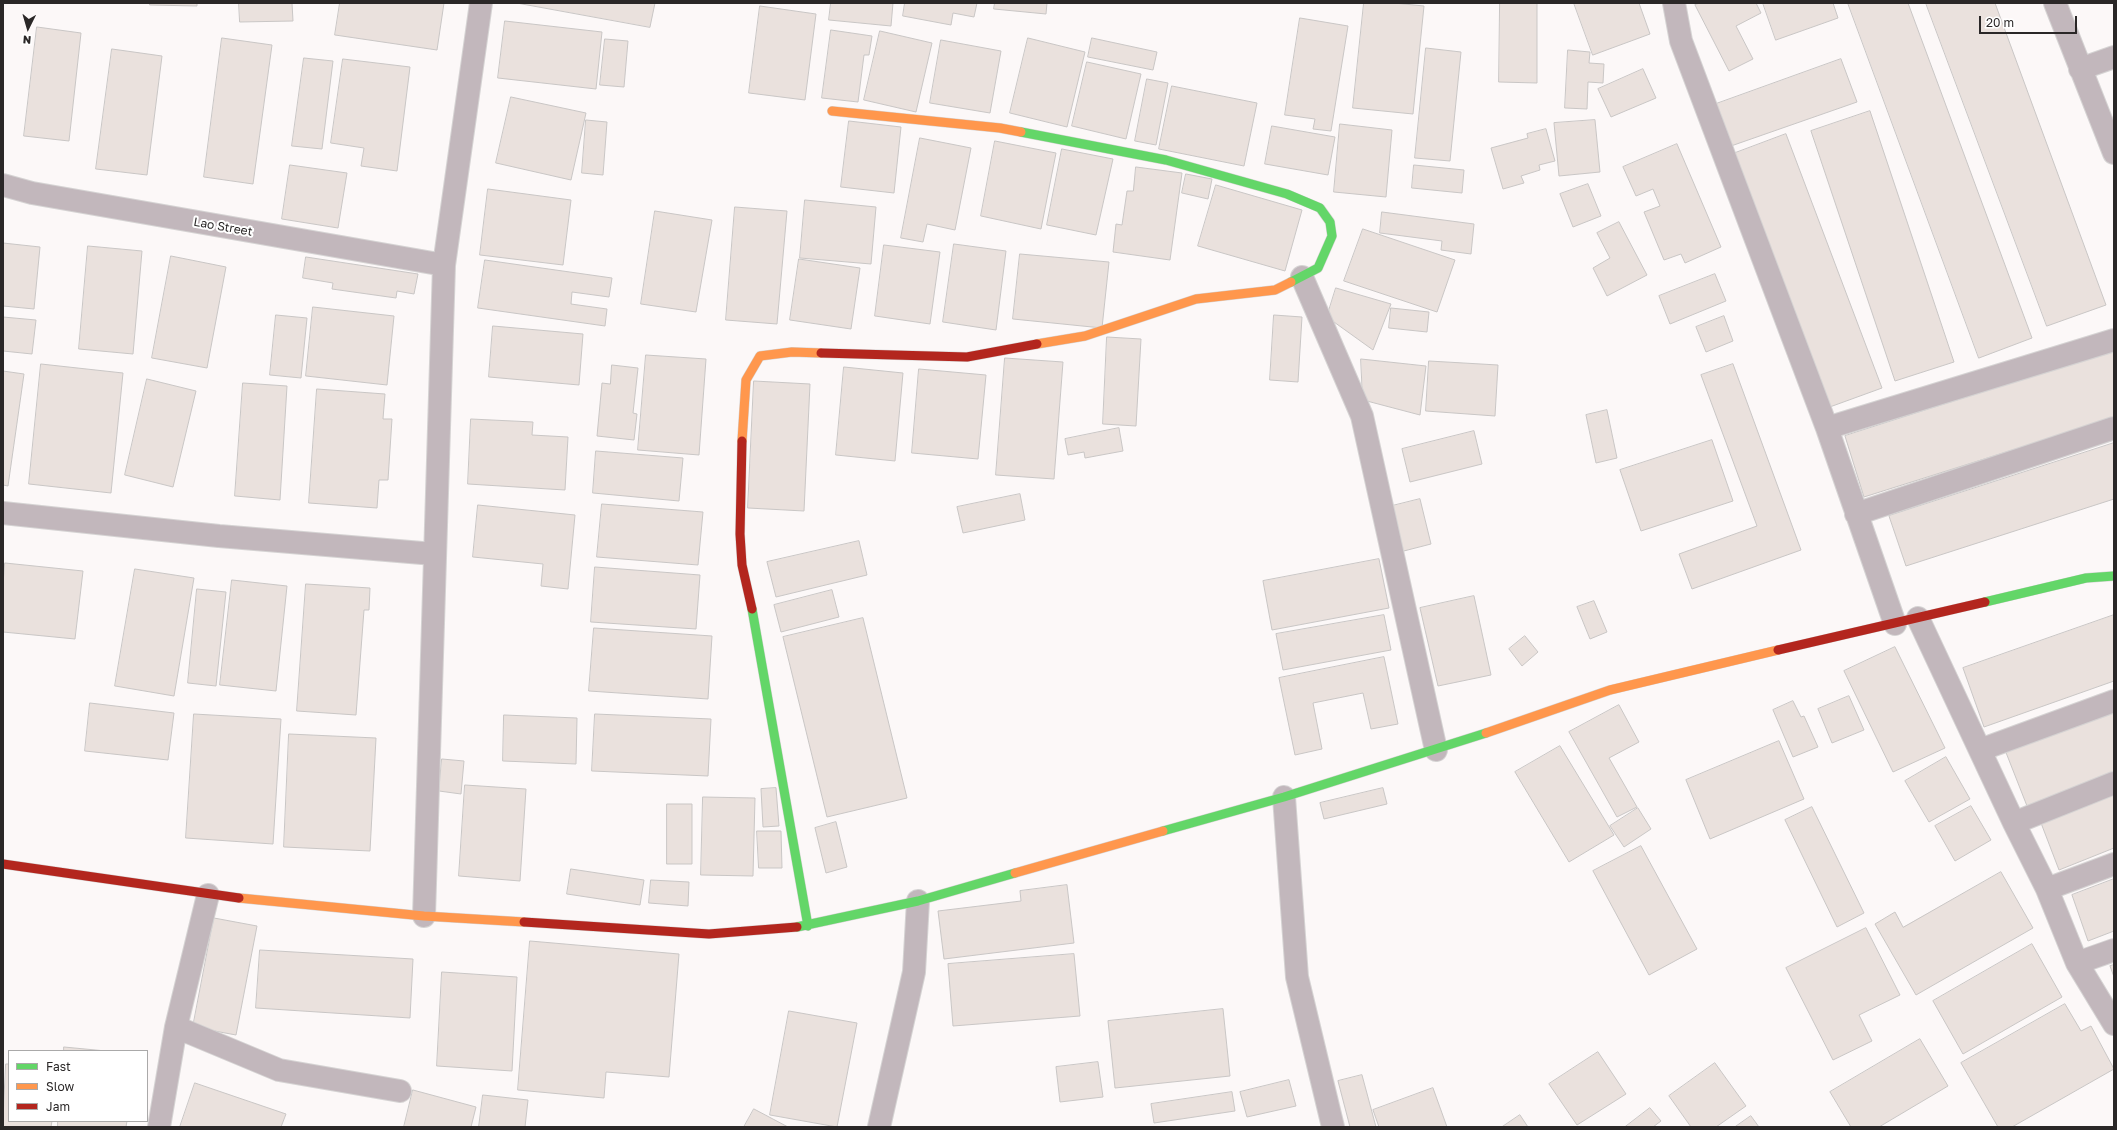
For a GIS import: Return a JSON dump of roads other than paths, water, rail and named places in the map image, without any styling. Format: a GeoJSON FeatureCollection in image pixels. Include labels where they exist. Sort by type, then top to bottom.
{"type":"FeatureCollection","features":[{"type":"Feature","properties":{"kind":"street"},"geometry":{"type":"LineString","coordinates":[[424,916],[444,265],[481,3]]}},
{"type":"Feature","properties":{"kind":"street"},"geometry":{"type":"LineString","coordinates":[[1674,3],[1681,41],[1826,428],[1895,624]]}},
{"type":"Feature","properties":{"kind":"street"},"geometry":{"type":"LineString","coordinates":[[2055,3],[2114,154]]}},
{"type":"Feature","properties":{"kind":"street"},"geometry":{"type":"LineString","coordinates":[[2080,70],[2114,57]]}},
{"type":"Feature","properties":{"kind":"street"},"geometry":{"type":"LineString","coordinates":[[808,926],[753,612],[742,565],[740,534],[740,471],[746,380],[760,356],[792,352],[967,357],[1084,336],[1196,299],[1275,290],[1318,268],[1332,236],[1330,222],[1320,208],[1288,194],[1166,160],[1000,128],[832,111]]}},
{"type":"Feature","properties":{"kind":"street","name":"Lao Street"},"geometry":{"type":"LineString","coordinates":[[3,185],[32,193],[444,265]]}},
{"type":"Feature","properties":{"kind":"street"},"geometry":{"type":"LineString","coordinates":[[1302,276],[1362,416],[1436,750]]}},
{"type":"Feature","properties":{"kind":"street"},"geometry":{"type":"LineString","coordinates":[[1826,428],[2114,340]]}},
{"type":"Feature","properties":{"kind":"street"},"geometry":{"type":"LineString","coordinates":[[1856,514],[2114,428]]}},
{"type":"Feature","properties":{"kind":"street"},"geometry":{"type":"LineString","coordinates":[[3,513],[219,536],[434,554]]}},
{"type":"Feature","properties":{"kind":"street"},"geometry":{"type":"LineString","coordinates":[[3,864],[208,895],[424,916],[709,934],[808,926],[918,901],[1284,797],[1436,750],[1610,690],[2086,578],[2114,576]]}},
{"type":"Feature","properties":{"kind":"street"},"geometry":{"type":"LineString","coordinates":[[1918,618],[2014,823],[2047,889],[2076,963],[2114,1024]]}},
{"type":"Feature","properties":{"kind":"street"},"geometry":{"type":"LineString","coordinates":[[1980,750],[2114,701]]}},
{"type":"Feature","properties":{"kind":"street"},"geometry":{"type":"LineString","coordinates":[[2014,823],[2114,783]]}},
{"type":"Feature","properties":{"kind":"street"},"geometry":{"type":"LineString","coordinates":[[1284,797],[1296,977],[1333,1127]]}},
{"type":"Feature","properties":{"kind":"street"},"geometry":{"type":"LineString","coordinates":[[2047,889],[2114,864]]}},
{"type":"Feature","properties":{"kind":"street"},"geometry":{"type":"LineString","coordinates":[[159,1127],[176,1027],[208,895]]}},
{"type":"Feature","properties":{"kind":"street"},"geometry":{"type":"LineString","coordinates":[[879,1127],[914,972],[918,901]]}},
{"type":"Feature","properties":{"kind":"street"},"geometry":{"type":"LineString","coordinates":[[2076,963],[2114,950]]}},
{"type":"Feature","properties":{"kind":"street"},"geometry":{"type":"LineString","coordinates":[[176,1027],[278,1070],[400,1091]]}}]}
